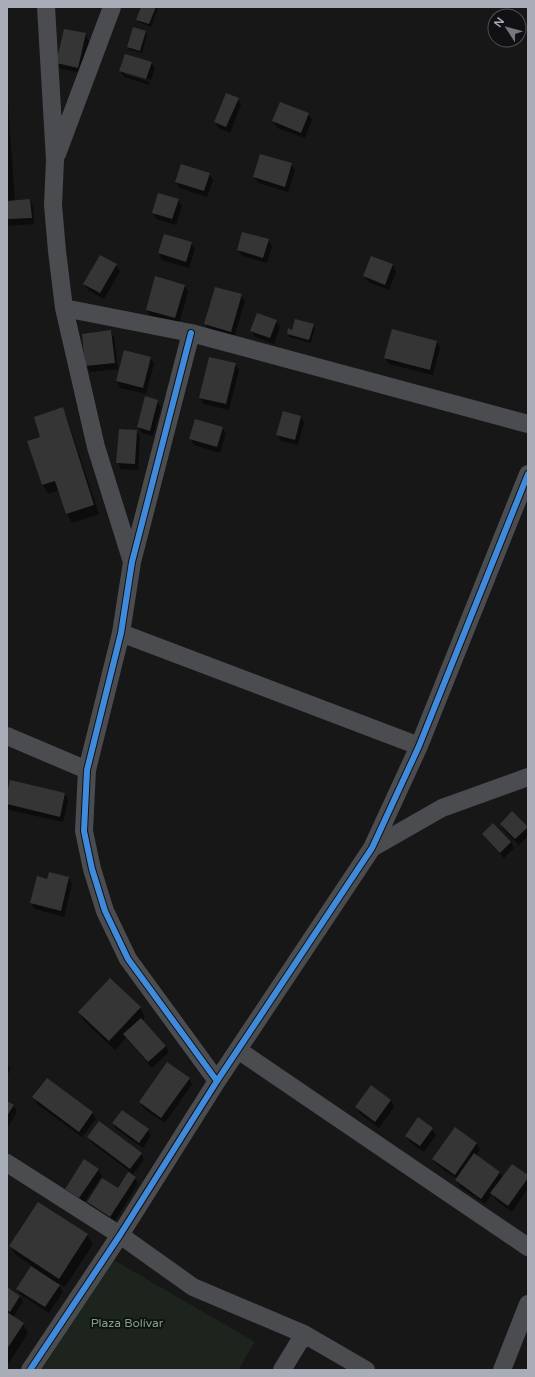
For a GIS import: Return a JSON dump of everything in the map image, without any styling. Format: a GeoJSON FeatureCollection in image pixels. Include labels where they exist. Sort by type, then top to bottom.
{"type":"FeatureCollection","features":[{"type":"Feature","properties":{"kind":"street"},"geometry":{"type":"LineString","coordinates":[[55,160],[112,7]]}},
{"type":"Feature","properties":{"kind":"street"},"geometry":{"type":"LineString","coordinates":[[46,8],[55,160],[53,205],[64,308],[96,447],[132,562]]}},
{"type":"Feature","properties":{"kind":"street"},"geometry":{"type":"LineString","coordinates":[[64,308],[191,333],[528,424]]}},
{"type":"Feature","properties":{"kind":"street"},"geometry":{"type":"LineString","coordinates":[[191,333],[132,562],[120,633],[87,770],[84,831],[92,869],[105,911],[128,959],[217,1081]]}},
{"type":"Feature","properties":{"kind":"street"},"geometry":{"type":"LineString","coordinates":[[30,1370],[120,1235],[217,1081],[372,848],[419,746],[528,474]]}},
{"type":"Feature","properties":{"kind":"street"},"geometry":{"type":"LineString","coordinates":[[120,633],[419,746]]}},
{"type":"Feature","properties":{"kind":"street"},"geometry":{"type":"LineString","coordinates":[[7,736],[87,770]]}},
{"type":"Feature","properties":{"kind":"street"},"geometry":{"type":"LineString","coordinates":[[372,848],[442,808],[528,777]]}},
{"type":"Feature","properties":{"kind":"street"},"geometry":{"type":"LineString","coordinates":[[238,1050],[528,1247]]}},
{"type":"Feature","properties":{"kind":"street"},"geometry":{"type":"LineString","coordinates":[[7,1163],[120,1235],[193,1287],[304,1334],[366,1370]]}},
{"type":"Feature","properties":{"kind":"street"},"geometry":{"type":"LineString","coordinates":[[502,1370],[528,1304]]}},
{"type":"Feature","properties":{"kind":"street"},"geometry":{"type":"LineString","coordinates":[[282,1370],[304,1334]]}},
{"type":"Feature","properties":{"kind":"green space","name":"Plaza Bolívar"},"geometry":{"type":"Polygon","coordinates":[[[112,1259],[255,1342],[238,1370],[42,1370],[112,1259]]]}},
{"type":"Feature","properties":{"kind":"building"},"geometry":{"type":"Polygon","coordinates":[[[141,7],[156,7],[149,24],[136,20],[141,7]]]}},
{"type":"Feature","properties":{"kind":"building"},"geometry":{"type":"Polygon","coordinates":[[[133,27],[146,31],[140,51],[127,47],[133,27]]]}},
{"type":"Feature","properties":{"kind":"building"},"geometry":{"type":"Polygon","coordinates":[[[64,29],[86,33],[78,68],[56,63],[64,29]]]}},
{"type":"Feature","properties":{"kind":"building"},"geometry":{"type":"Polygon","coordinates":[[[125,54],[152,62],[146,79],[119,71],[125,54]]]}},
{"type":"Feature","properties":{"kind":"building"},"geometry":{"type":"Polygon","coordinates":[[[226,93],[239,98],[226,127],[214,122],[226,93]]]}},
{"type":"Feature","properties":{"kind":"building"},"geometry":{"type":"Polygon","coordinates":[[[280,102],[309,113],[301,133],[272,121],[280,102]]]}},
{"type":"Feature","properties":{"kind":"building"},"geometry":{"type":"Polygon","coordinates":[[[260,154],[292,163],[285,187],[253,177],[260,154]]]}},
{"type":"Feature","properties":{"kind":"building"},"geometry":{"type":"Polygon","coordinates":[[[181,164],[210,173],[204,191],[175,182],[181,164]]]}},
{"type":"Feature","properties":{"kind":"building"},"geometry":{"type":"Polygon","coordinates":[[[158,193],[179,199],[172,219],[152,213],[158,193]]]}},
{"type":"Feature","properties":{"kind":"building"},"geometry":{"type":"Polygon","coordinates":[[[30,199],[32,218],[7,219],[7,201],[30,199]]]}},
{"type":"Feature","properties":{"kind":"building"},"geometry":{"type":"Polygon","coordinates":[[[242,232],[269,239],[263,258],[237,250],[242,232]]]}},
{"type":"Feature","properties":{"kind":"building"},"geometry":{"type":"Polygon","coordinates":[[[164,234],[192,242],[186,262],[158,253],[164,234]]]}},
{"type":"Feature","properties":{"kind":"building"},"geometry":{"type":"Polygon","coordinates":[[[100,255],[117,264],[100,293],[83,284],[100,255]]]}},
{"type":"Feature","properties":{"kind":"building"},"geometry":{"type":"Polygon","coordinates":[[[371,256],[393,264],[385,285],[363,276],[371,256]]]}},
{"type":"Feature","properties":{"kind":"building"},"geometry":{"type":"Polygon","coordinates":[[[155,276],[185,285],[175,318],[146,310],[155,276]]]}},
{"type":"Feature","properties":{"kind":"building"},"geometry":{"type":"Polygon","coordinates":[[[215,287],[242,294],[231,332],[204,324],[215,287]]]}},
{"type":"Feature","properties":{"kind":"building"},"geometry":{"type":"Polygon","coordinates":[[[257,313],[277,320],[270,338],[250,331],[257,313]]]}},
{"type":"Feature","properties":{"kind":"building"},"geometry":{"type":"Polygon","coordinates":[[[295,319],[314,324],[309,340],[287,334],[288,328],[292,330],[295,319]]]}},
{"type":"Feature","properties":{"kind":"building"},"geometry":{"type":"Polygon","coordinates":[[[392,329],[437,341],[430,370],[384,358],[392,329]]]}},
{"type":"Feature","properties":{"kind":"building"},"geometry":{"type":"Polygon","coordinates":[[[111,330],[115,363],[85,366],[82,334],[111,330]]]}},
{"type":"Feature","properties":{"kind":"building"},"geometry":{"type":"Polygon","coordinates":[[[124,350],[151,357],[143,388],[116,381],[124,350]]]}},
{"type":"Feature","properties":{"kind":"building"},"geometry":{"type":"Polygon","coordinates":[[[209,357],[236,363],[226,404],[199,398],[209,357]]]}},
{"type":"Feature","properties":{"kind":"building"},"geometry":{"type":"Polygon","coordinates":[[[145,396],[158,400],[150,431],[137,427],[145,396]]]}},
{"type":"Feature","properties":{"kind":"building"},"geometry":{"type":"Polygon","coordinates":[[[63,407],[94,505],[66,514],[55,481],[42,485],[27,441],[40,437],[34,417],[63,407]]]}},
{"type":"Feature","properties":{"kind":"building"},"geometry":{"type":"Polygon","coordinates":[[[283,411],[301,416],[295,440],[276,435],[283,411]]]}},
{"type":"Feature","properties":{"kind":"building"},"geometry":{"type":"Polygon","coordinates":[[[195,419],[223,427],[217,447],[189,439],[195,419]]]}},
{"type":"Feature","properties":{"kind":"building"},"geometry":{"type":"Polygon","coordinates":[[[119,429],[137,430],[135,464],[116,463],[119,429]]]}},
{"type":"Feature","properties":{"kind":"building"},"geometry":{"type":"Polygon","coordinates":[[[10,780],[65,793],[60,817],[7,804],[7,793],[10,780]]]}},
{"type":"Feature","properties":{"kind":"building"},"geometry":{"type":"Polygon","coordinates":[[[512,811],[528,827],[515,839],[500,824],[512,811]]]}},
{"type":"Feature","properties":{"kind":"building"},"geometry":{"type":"Polygon","coordinates":[[[493,823],[511,842],[500,853],[482,834],[493,823]]]}},
{"type":"Feature","properties":{"kind":"building"},"geometry":{"type":"Polygon","coordinates":[[[49,872],[69,877],[61,911],[30,903],[37,876],[47,879],[49,872]]]}},
{"type":"Feature","properties":{"kind":"building"},"geometry":{"type":"Polygon","coordinates":[[[110,978],[141,1007],[109,1041],[78,1012],[110,978]]]}},
{"type":"Feature","properties":{"kind":"building"},"geometry":{"type":"Polygon","coordinates":[[[141,1018],[166,1046],[148,1062],[123,1034],[141,1018]]]}},
{"type":"Feature","properties":{"kind":"building"},"geometry":{"type":"Polygon","coordinates":[[[167,1062],[190,1078],[161,1118],[139,1102],[167,1062]]]}},
{"type":"Feature","properties":{"kind":"building"},"geometry":{"type":"Polygon","coordinates":[[[47,1078],[93,1112],[79,1132],[32,1097],[47,1078]]]}},
{"type":"Feature","properties":{"kind":"building"},"geometry":{"type":"Polygon","coordinates":[[[371,1085],[391,1100],[375,1122],[355,1107],[371,1085]]]}},
{"type":"Feature","properties":{"kind":"building"},"geometry":{"type":"Polygon","coordinates":[[[7,1101],[14,1105],[7,1116],[7,1101]]]}},
{"type":"Feature","properties":{"kind":"building"},"geometry":{"type":"Polygon","coordinates":[[[122,1110],[149,1129],[139,1143],[112,1123],[122,1110]]]}},
{"type":"Feature","properties":{"kind":"building"},"geometry":{"type":"Polygon","coordinates":[[[418,1117],[433,1128],[420,1146],[405,1136],[418,1117]]]}},
{"type":"Feature","properties":{"kind":"building"},"geometry":{"type":"Polygon","coordinates":[[[99,1121],[142,1153],[130,1169],[87,1137],[99,1121]]]}},
{"type":"Feature","properties":{"kind":"building"},"geometry":{"type":"Polygon","coordinates":[[[455,1127],[477,1143],[455,1175],[432,1159],[455,1127]]]}},
{"type":"Feature","properties":{"kind":"building"},"geometry":{"type":"Polygon","coordinates":[[[474,1153],[500,1172],[481,1199],[455,1180],[474,1153]]]}},
{"type":"Feature","properties":{"kind":"building"},"geometry":{"type":"Polygon","coordinates":[[[84,1159],[99,1169],[79,1198],[65,1189],[84,1159]]]}},
{"type":"Feature","properties":{"kind":"building"},"geometry":{"type":"Polygon","coordinates":[[[512,1164],[528,1175],[528,1178],[508,1206],[490,1193],[512,1164]]]}},
{"type":"Feature","properties":{"kind":"building"},"geometry":{"type":"Polygon","coordinates":[[[128,1172],[136,1177],[110,1217],[87,1202],[102,1178],[118,1188],[128,1172]]]}},
{"type":"Feature","properties":{"kind":"building"},"geometry":{"type":"Polygon","coordinates":[[[38,1202],[88,1234],[59,1279],[9,1246],[38,1202]]]}},
{"type":"Feature","properties":{"kind":"building"},"geometry":{"type":"Polygon","coordinates":[[[31,1266],[60,1285],[45,1307],[16,1289],[31,1266]]]}},
{"type":"Feature","properties":{"kind":"building"},"geometry":{"type":"Polygon","coordinates":[[[7,1287],[20,1296],[10,1312],[7,1310],[7,1287]]]}},
{"type":"Feature","properties":{"kind":"building"},"geometry":{"type":"Polygon","coordinates":[[[7,1312],[24,1323],[7,1349],[7,1312]]]}},
{"type":"Feature","properties":{"kind":"cycle path"},"geometry":{"type":"LineString","coordinates":[[191,333],[132,562],[121,633],[87,770],[84,831],[92,869],[105,911],[128,959],[217,1081]]}},
{"type":"Feature","properties":{"kind":"cycle path"},"geometry":{"type":"LineString","coordinates":[[30,1370],[120,1235],[217,1081],[372,848],[419,746],[528,474]]}}]}
